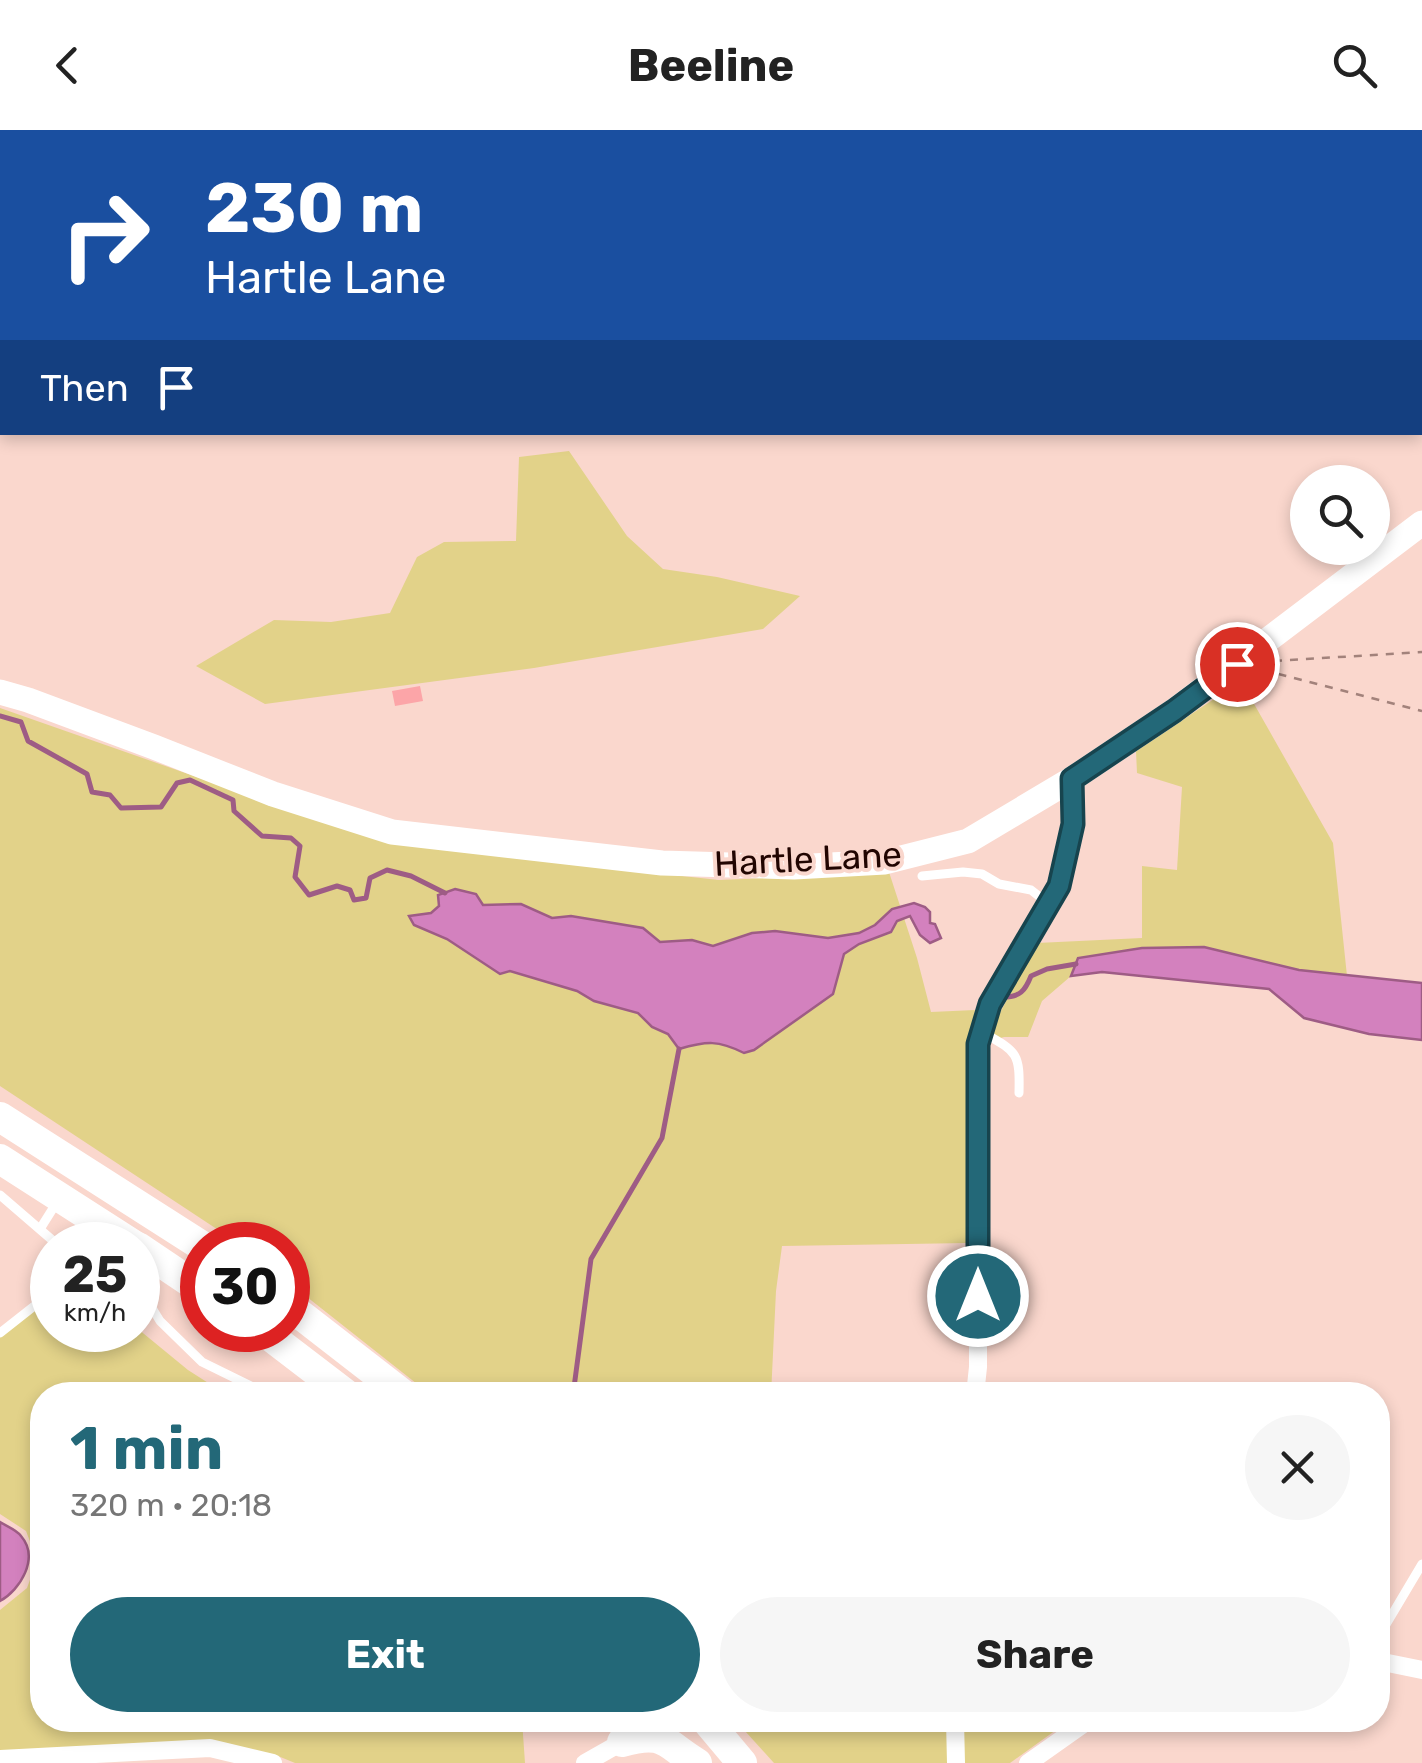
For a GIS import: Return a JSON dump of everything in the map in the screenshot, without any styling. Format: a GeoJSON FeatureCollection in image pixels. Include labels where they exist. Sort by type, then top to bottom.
{"type":"FeatureCollection","features":[{"type":"Feature","properties":{"kind":"highway"},"geometry":{"type":"LineString","coordinates":[[0,1117],[180,1232]]}},
{"type":"Feature","properties":{"kind":"highway"},"geometry":{"type":"LineString","coordinates":[[0,1158],[96,1222]]}},
{"type":"Feature","properties":{"kind":"highway"},"geometry":{"type":"LineString","coordinates":[[310,1322],[387,1382]]}},
{"type":"Feature","properties":{"kind":"highway"},"geometry":{"type":"LineString","coordinates":[[291,1352],[330,1382]]}},
{"type":"Feature","properties":{"kind":"highway"},"geometry":{"type":"LineString","coordinates":[[631,1732],[664,1739],[700,1763]]}},
{"type":"Feature","properties":{"kind":"highway"},"geometry":{"type":"LineString","coordinates":[[677,1732],[700,1763]]}},
{"type":"Feature","properties":{"kind":"highway"},"geometry":{"type":"LineString","coordinates":[[716,1732],[742,1763]]}},
{"type":"Feature","properties":{"kind":"main road","name":"Hartle Lane"},"geometry":{"type":"LineString","coordinates":[[0,692],[272,794],[392,832],[662,864],[794,867],[885,862],[968,841],[1072,779],[1174,711],[1422,522]]}},
{"type":"Feature","properties":{"kind":"street"},"geometry":{"type":"LineString","coordinates":[[976,1382],[978,1044],[990,1004],[1059,886],[1073,824],[1072,779]]}},
{"type":"Feature","properties":{"kind":"street"},"geometry":{"type":"LineString","coordinates":[[1390,1664],[1422,1670]]}},
{"type":"Feature","properties":{"kind":"street"},"geometry":{"type":"LineString","coordinates":[[584,1763],[625,1732]]}},
{"type":"Feature","properties":{"kind":"street"},"geometry":{"type":"LineString","coordinates":[[955,1732],[956,1763]]}},
{"type":"Feature","properties":{"kind":"street"},"geometry":{"type":"LineString","coordinates":[[1028,1763],[1072,1732]]}},
{"type":"Feature","properties":{"kind":"street"},"geometry":{"type":"LineString","coordinates":[[0,1759],[210,1748],[274,1763]]}},
{"type":"Feature","properties":{"kind":"lane"},"geometry":{"type":"LineString","coordinates":[[922,876],[982,874],[998,884],[1031,890],[1049,904]]}},
{"type":"Feature","properties":{"kind":"lane"},"geometry":{"type":"LineString","coordinates":[[982,1032],[1017,1057],[1019,1093]]}},
{"type":"Feature","properties":{"kind":"lane"},"geometry":{"type":"LineString","coordinates":[[0,1195],[32,1222]]}},
{"type":"Feature","properties":{"kind":"lane"},"geometry":{"type":"LineString","coordinates":[[44,1222],[60,1197]]}},
{"type":"Feature","properties":{"kind":"lane"},"geometry":{"type":"LineString","coordinates":[[0,1333],[30,1309]]}},
{"type":"Feature","properties":{"kind":"lane"},"geometry":{"type":"LineString","coordinates":[[160,1322],[202,1362],[243,1382]]}},
{"type":"Feature","properties":{"kind":"lane"},"geometry":{"type":"LineString","coordinates":[[1390,1618],[1422,1564]]}},
{"type":"Feature","properties":{"kind":"path"},"geometry":{"type":"LineString","coordinates":[[1274,661],[1422,652]]}},
{"type":"Feature","properties":{"kind":"path"},"geometry":{"type":"LineString","coordinates":[[1237,664],[1422,711]]}},
{"type":"Feature","properties":{"kind":"shaded area"},"geometry":{"type":"Polygon","coordinates":[[[569,451],[627,536],[663,569],[800,596],[763,629],[534,668],[265,704],[196,666],[274,620],[331,622],[390,613],[417,557],[444,542],[516,541],[519,457],[569,451]]]}},
{"type":"Feature","properties":{"kind":"shaded area"},"geometry":{"type":"Polygon","coordinates":[[[1241,681],[1333,843],[1347,976],[1299,970],[1204,947],[1142,948],[1078,958],[1071,976],[1042,1001],[1028,1037],[1004,1037],[984,1043],[1037,943],[1142,938],[1142,866],[1177,870],[1182,787],[1137,773],[1136,751],[1241,681]]]}},
{"type":"Feature","properties":{"kind":"shaded area"},"geometry":{"type":"Polygon","coordinates":[[[0,708],[251,796],[462,852],[719,880],[889,872],[931,1012],[975,1010],[969,1046],[968,1243],[782,1246],[772,1382],[415,1382],[310,1299],[310,1222],[206,1222],[0,1086],[0,708]]]}},
{"type":"Feature","properties":{"kind":"shaded area"},"geometry":{"type":"Polygon","coordinates":[[[455,889],[476,894],[483,905],[521,904],[552,918],[571,916],[643,928],[660,942],[692,940],[713,946],[752,933],[775,931],[828,938],[859,933],[892,909],[914,903],[930,912],[930,923],[935,924],[941,938],[930,943],[920,935],[910,916],[897,921],[891,932],[844,954],[833,994],[754,1050],[744,1053],[712,1043],[679,1049],[668,1034],[652,1027],[638,1013],[510,971],[500,974],[447,939],[414,925],[409,916],[431,913],[439,906],[438,895],[455,889]]]}},
{"type":"Feature","properties":{"kind":"shaded area"},"geometry":{"type":"Polygon","coordinates":[[[1204,947],[1299,970],[1422,983],[1422,1040],[1369,1034],[1304,1018],[1269,989],[1102,972],[1071,976],[1078,958],[1142,948],[1204,947]]]}},
{"type":"Feature","properties":{"kind":"shaded area"},"geometry":{"type":"Polygon","coordinates":[[[30,1309],[30,1352],[160,1352],[160,1347],[207,1382],[30,1382],[30,1542],[26,1531],[0,1514],[0,1333],[30,1309]]]}},
{"type":"Feature","properties":{"kind":"shaded area"},"geometry":{"type":"Polygon","coordinates":[[[0,1522],[19,1534],[29,1554],[25,1573],[0,1601],[0,1522]]]}},
{"type":"Feature","properties":{"kind":"shaded area"},"geometry":{"type":"Polygon","coordinates":[[[30,1580],[30,1732],[523,1732],[525,1763],[295,1763],[278,1756],[0,1751],[0,1610],[27,1588],[30,1580]]]}},
{"type":"Feature","properties":{"kind":"shaded area"},"geometry":{"type":"Polygon","coordinates":[[[746,1732],[1053,1732],[1010,1763],[774,1763],[746,1732]]]}},
{"type":"Feature","properties":{"kind":"building"},"geometry":{"type":"Polygon","coordinates":[[[420,686],[423,701],[395,706],[392,691],[420,686]]]}},
{"type":"Feature","properties":{"kind":"waterway"},"geometry":{"type":"LineString","coordinates":[[0,716],[21,722],[28,741],[87,774],[92,792],[110,795],[121,808],[161,807],[177,783],[190,780],[233,800],[234,811],[262,836],[291,838],[300,846],[295,877],[309,895],[337,886],[350,890],[354,900],[366,898],[370,878],[387,870],[411,876],[445,893]]}},
{"type":"Feature","properties":{"kind":"waterway"},"geometry":{"type":"LineString","coordinates":[[1003,997],[1021,992],[1031,976],[1076,964]]}},
{"type":"Feature","properties":{"kind":"waterway"},"geometry":{"type":"LineString","coordinates":[[575,1382],[591,1259],[662,1138],[679,1049]]}},
{"type":"Feature","properties":{"kind":"route"},"geometry":{"type":"LineString","coordinates":[[978,1296],[978,1044],[990,1004],[1059,886],[1073,824],[1072,779],[1237,664]]}}]}
